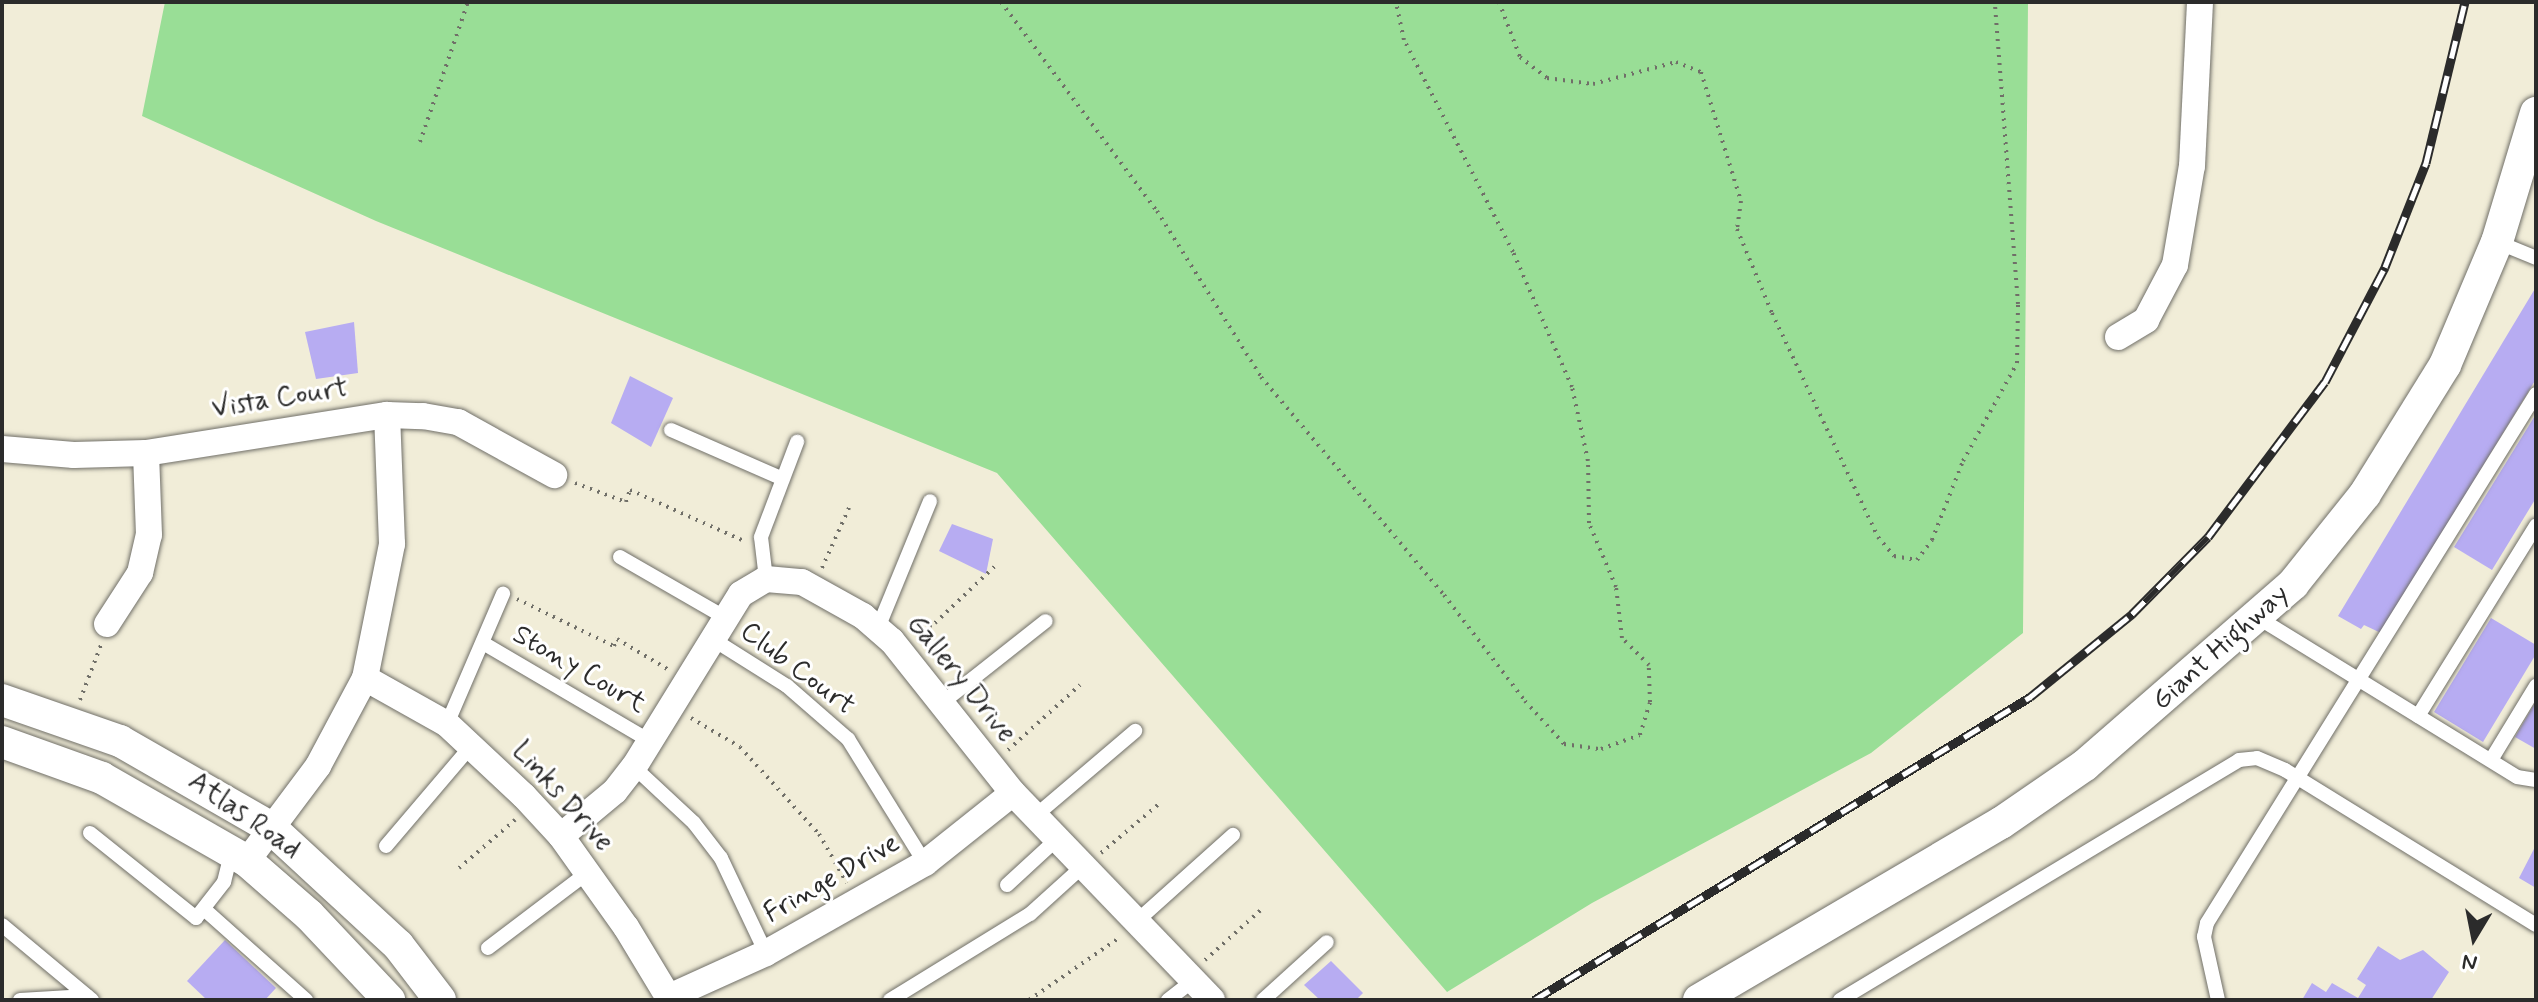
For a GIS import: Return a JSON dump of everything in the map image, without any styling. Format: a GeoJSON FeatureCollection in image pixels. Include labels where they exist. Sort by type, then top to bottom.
{"type":"FeatureCollection","features":[{"type":"Feature","properties":{"kind":"street"},"geometry":{"type":"LineString","coordinates":[[2118,337],[2146,320],[2175,265],[2192,166],[2200,2]]}},
{"type":"Feature","properties":{"kind":"street","name":"Giant Highway"},"geometry":{"type":"LineString","coordinates":[[1699,1000],[2037,798],[2085,765],[2257,617],[2334,535],[2395,449],[2445,365],[2497,242],[2536,113]]}},
{"type":"Feature","properties":{"kind":"street"},"geometry":{"type":"LineString","coordinates":[[239,856],[271,828],[318,766],[365,678],[392,544],[387,415]]}},
{"type":"Feature","properties":{"kind":"street","name":"Vista Court"},"geometry":{"type":"LineString","coordinates":[[2,449],[74,455],[146,453],[387,415],[458,422],[554,475]]}},
{"type":"Feature","properties":{"kind":"street"},"geometry":{"type":"LineString","coordinates":[[107,624],[140,573],[149,535],[146,453]]}},
{"type":"Feature","properties":{"kind":"street"},"geometry":{"type":"LineString","coordinates":[[561,836],[615,791],[634,767],[741,594],[766,579]]}},
{"type":"Feature","properties":{"kind":"street","name":"Gallery Drive"},"geometry":{"type":"LineString","coordinates":[[766,579],[813,588],[878,628],[900,650],[1034,817],[1212,1000]]}},
{"type":"Feature","properties":{"kind":"street","name":"Links Drive"},"geometry":{"type":"LineString","coordinates":[[365,678],[447,724],[532,805],[561,836],[670,998]]}},
{"type":"Feature","properties":{"kind":"street","name":"Atlas Road"},"geometry":{"type":"LineString","coordinates":[[2,700],[72,721],[186,775],[271,828],[398,945],[440,1000]]}},
{"type":"Feature","properties":{"kind":"street","name":"Atlas Road"},"geometry":{"type":"LineString","coordinates":[[2,742],[102,778],[239,856],[319,924],[389,1000]]}},
{"type":"Feature","properties":{"kind":"street","name":"Fringe Drive"},"geometry":{"type":"LineString","coordinates":[[670,998],[766,953],[925,863],[1013,793]]}},
{"type":"Feature","properties":{"kind":"lane"},"geometry":{"type":"LineString","coordinates":[[2497,242],[2536,258]]}},
{"type":"Feature","properties":{"kind":"lane"},"geometry":{"type":"LineString","coordinates":[[2218,1000],[2204,937],[2207,923],[2301,780],[2536,394]]}},
{"type":"Feature","properties":{"kind":"lane"},"geometry":{"type":"LineString","coordinates":[[671,430],[781,478]]}},
{"type":"Feature","properties":{"kind":"lane"},"geometry":{"type":"LineString","coordinates":[[766,579],[759,548],[781,478],[797,442]]}},
{"type":"Feature","properties":{"kind":"lane"},"geometry":{"type":"LineString","coordinates":[[878,628],[930,501]]}},
{"type":"Feature","properties":{"kind":"lane"},"geometry":{"type":"LineString","coordinates":[[2418,716],[2536,526]]}},
{"type":"Feature","properties":{"kind":"lane","name":"Club Court"},"geometry":{"type":"LineString","coordinates":[[620,557],[720,629],[848,739],[925,863]]}},
{"type":"Feature","properties":{"kind":"lane"},"geometry":{"type":"LineString","coordinates":[[447,724],[503,594]]}},
{"type":"Feature","properties":{"kind":"lane"},"geometry":{"type":"LineString","coordinates":[[2257,617],[2517,777],[2536,780]]}},
{"type":"Feature","properties":{"kind":"lane"},"geometry":{"type":"LineString","coordinates":[[942,703],[1046,621]]}},
{"type":"Feature","properties":{"kind":"lane","name":"Stony Court"},"geometry":{"type":"LineString","coordinates":[[483,643],[650,741]]}},
{"type":"Feature","properties":{"kind":"lane"},"geometry":{"type":"LineString","coordinates":[[2491,760],[2536,686]]}},
{"type":"Feature","properties":{"kind":"lane"},"geometry":{"type":"LineString","coordinates":[[1034,817],[1135,731]]}},
{"type":"Feature","properties":{"kind":"lane"},"geometry":{"type":"LineString","coordinates":[[386,846],[471,746]]}},
{"type":"Feature","properties":{"kind":"lane"},"geometry":{"type":"LineString","coordinates":[[1840,1000],[2239,760],[2257,758],[2301,780],[2536,925]]}},
{"type":"Feature","properties":{"kind":"lane"},"geometry":{"type":"LineString","coordinates":[[634,767],[694,823],[721,858],[766,953]]}},
{"type":"Feature","properties":{"kind":"lane"},"geometry":{"type":"LineString","coordinates":[[90,833],[196,918],[224,882],[239,856]]}},
{"type":"Feature","properties":{"kind":"lane"},"geometry":{"type":"LineString","coordinates":[[1137,921],[1233,835]]}},
{"type":"Feature","properties":{"kind":"lane"},"geometry":{"type":"LineString","coordinates":[[1007,885],[1056,840]]}},
{"type":"Feature","properties":{"kind":"lane"},"geometry":{"type":"LineString","coordinates":[[890,1000],[1030,914],[1082,867]]}},
{"type":"Feature","properties":{"kind":"lane"},"geometry":{"type":"LineString","coordinates":[[488,948],[587,873]]}},
{"type":"Feature","properties":{"kind":"lane"},"geometry":{"type":"LineString","coordinates":[[204,909],[306,1000]]}},
{"type":"Feature","properties":{"kind":"lane"},"geometry":{"type":"LineString","coordinates":[[3,927],[90,998]]}},
{"type":"Feature","properties":{"kind":"lane"},"geometry":{"type":"LineString","coordinates":[[1263,1000],[1327,942]]}},
{"type":"Feature","properties":{"kind":"lane"},"geometry":{"type":"LineString","coordinates":[[1168,1000],[1191,977]]}},
{"type":"Feature","properties":{"kind":"lane"},"geometry":{"type":"LineString","coordinates":[[20,1000],[90,998]]}},
{"type":"Feature","properties":{"kind":"path"},"geometry":{"type":"LineString","coordinates":[[420,142],[468,2]]}},
{"type":"Feature","properties":{"kind":"path"},"geometry":{"type":"LineString","coordinates":[[1001,2],[1157,211],[1261,377],[1444,595],[1525,701],[1564,744],[1601,749],[1640,735],[1650,702],[1649,665],[1622,638],[1616,587],[1589,523],[1588,461],[1572,387],[1513,252],[1404,40],[1396,2]]}},
{"type":"Feature","properties":{"kind":"path"},"geometry":{"type":"LineString","coordinates":[[1499,2],[1520,57],[1547,78],[1593,84],[1676,62],[1701,72],[1741,201],[1737,229],[1772,313],[1878,537],[1894,556],[1917,560],[1932,540],[1963,461],[2017,363],[2018,304],[1995,2]]}},
{"type":"Feature","properties":{"kind":"path"},"geometry":{"type":"LineString","coordinates":[[554,475],[626,502],[630,490],[759,548]]}},
{"type":"Feature","properties":{"kind":"path"},"geometry":{"type":"LineString","coordinates":[[813,588],[849,508]]}},
{"type":"Feature","properties":{"kind":"path"},"geometry":{"type":"LineString","coordinates":[[900,650],[995,566]]}},
{"type":"Feature","properties":{"kind":"path"},"geometry":{"type":"LineString","coordinates":[[503,594],[614,646],[617,639],[687,682]]}},
{"type":"Feature","properties":{"kind":"path"},"geometry":{"type":"LineString","coordinates":[[72,721],[107,624]]}},
{"type":"Feature","properties":{"kind":"path"},"geometry":{"type":"LineString","coordinates":[[991,766],[1080,685]]}},
{"type":"Feature","properties":{"kind":"path"},"geometry":{"type":"LineString","coordinates":[[672,706],[740,747],[819,834],[857,901]]}},
{"type":"Feature","properties":{"kind":"path"},"geometry":{"type":"LineString","coordinates":[[1082,867],[1160,803]]}},
{"type":"Feature","properties":{"kind":"path"},"geometry":{"type":"LineString","coordinates":[[459,868],[532,805]]}},
{"type":"Feature","properties":{"kind":"path"},"geometry":{"type":"LineString","coordinates":[[1191,977],[1263,908]]}},
{"type":"Feature","properties":{"kind":"path"},"geometry":{"type":"LineString","coordinates":[[1029,1000],[1099,957],[1137,921]]}},
{"type":"Feature","properties":{"kind":"green space"},"geometry":{"type":"Polygon","coordinates":[[[165,2],[2028,2],[2023,633],[1871,753],[1592,903],[1447,992],[997,473],[376,221],[142,116],[165,2]]]}},
{"type":"Feature","properties":{"kind":"building"},"geometry":{"type":"Polygon","coordinates":[[[2536,287],[2536,379],[2381,633],[2364,625],[2361,629],[2338,616],[2536,287]]]}},
{"type":"Feature","properties":{"kind":"building"},"geometry":{"type":"Polygon","coordinates":[[[354,322],[358,373],[316,379],[305,332],[354,322]]]}},
{"type":"Feature","properties":{"kind":"building"},"geometry":{"type":"Polygon","coordinates":[[[630,376],[673,398],[651,447],[611,423],[630,376]]]}},
{"type":"Feature","properties":{"kind":"building"},"geometry":{"type":"Polygon","coordinates":[[[2536,414],[2536,498],[2492,570],[2454,547],[2536,414]]]}},
{"type":"Feature","properties":{"kind":"building"},"geometry":{"type":"Polygon","coordinates":[[[952,524],[993,539],[986,574],[939,551],[952,524]]]}},
{"type":"Feature","properties":{"kind":"building"},"geometry":{"type":"Polygon","coordinates":[[[2491,618],[2536,645],[2536,654],[2483,742],[2434,712],[2491,618]]]}},
{"type":"Feature","properties":{"kind":"building"},"geometry":{"type":"Polygon","coordinates":[[[2536,701],[2536,749],[2515,737],[2536,701]]]}},
{"type":"Feature","properties":{"kind":"building"},"geometry":{"type":"Polygon","coordinates":[[[2536,845],[2536,888],[2519,878],[2536,845]]]}},
{"type":"Feature","properties":{"kind":"building"},"geometry":{"type":"Polygon","coordinates":[[[225,940],[276,988],[265,1000],[207,1000],[187,981],[225,940]]]}},
{"type":"Feature","properties":{"kind":"building"},"geometry":{"type":"Polygon","coordinates":[[[2378,946],[2400,960],[2423,950],[2449,972],[2431,1000],[2302,1000],[2312,983],[2326,992],[2332,983],[2358,998],[2366,985],[2357,979],[2378,946]]]}},
{"type":"Feature","properties":{"kind":"building"},"geometry":{"type":"Polygon","coordinates":[[[1331,961],[1363,993],[1356,1000],[1320,1000],[1304,985],[1331,961]]]}},
{"type":"Feature","properties":{"kind":"railway"},"geometry":{"type":"LineString","coordinates":[[1534,1000],[2030,697],[2132,614],[2208,537],[2325,382],[2385,267],[2426,163],[2465,2]]}}]}
